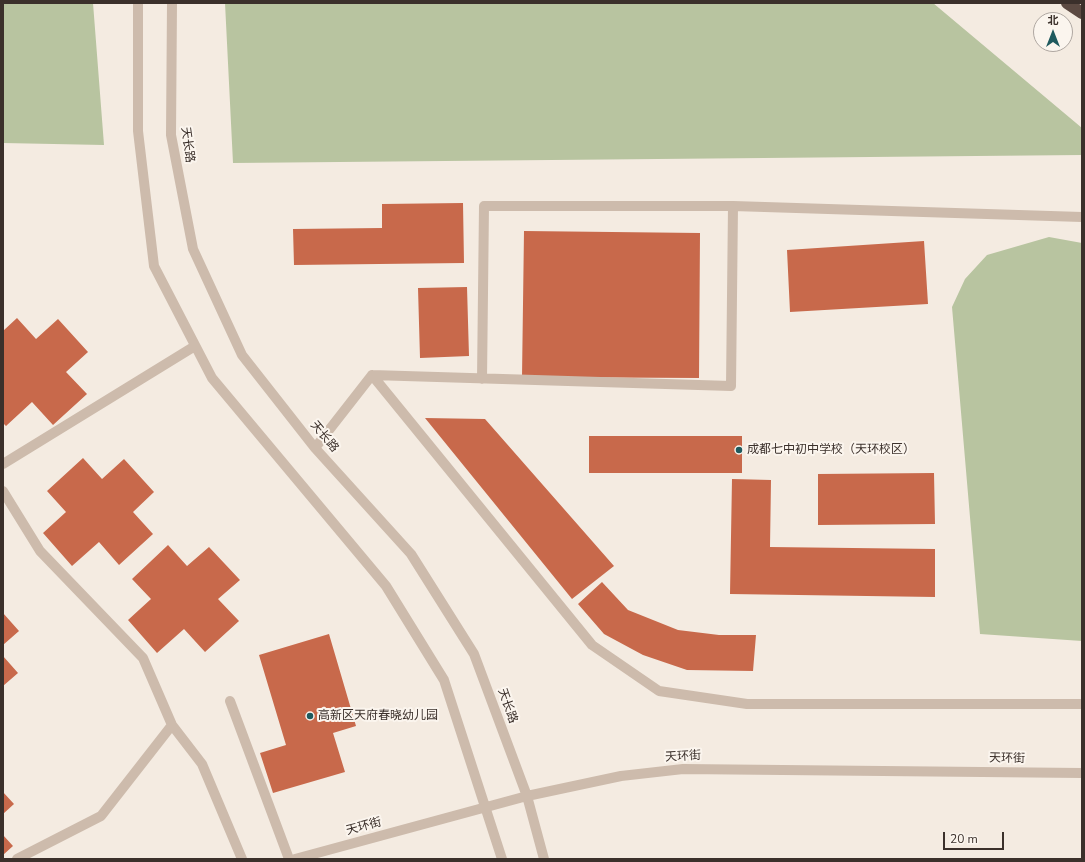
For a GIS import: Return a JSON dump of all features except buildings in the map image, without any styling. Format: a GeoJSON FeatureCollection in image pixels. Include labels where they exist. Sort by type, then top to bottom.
{"type":"FeatureCollection","features":[{"type":"Feature","properties":{"kind":"highway"},"geometry":{"type":"LineString","coordinates":[[1067,3],[1082,13]]}},
{"type":"Feature","properties":{"kind":"street"},"geometry":{"type":"LineString","coordinates":[[138,3],[138,131],[154,266],[212,378],[386,586],[444,680],[502,859]]}},
{"type":"Feature","properties":{"kind":"street","name":"天长路"},"geometry":{"type":"LineString","coordinates":[[172,3],[171,135],[193,248],[242,356],[315,448],[411,554],[474,654],[526,796],[544,859]]}},
{"type":"Feature","properties":{"kind":"street"},"geometry":{"type":"LineString","coordinates":[[482,379],[484,206],[733,206],[1082,217]]}},
{"type":"Feature","properties":{"kind":"street"},"geometry":{"type":"LineString","coordinates":[[372,375],[731,386],[733,206]]}},
{"type":"Feature","properties":{"kind":"street"},"geometry":{"type":"LineString","coordinates":[[3,464],[195,346]]}},
{"type":"Feature","properties":{"kind":"street"},"geometry":{"type":"LineString","coordinates":[[315,448],[372,375]]}},
{"type":"Feature","properties":{"kind":"street"},"geometry":{"type":"LineString","coordinates":[[372,375],[592,645],[658,691],[747,704],[1082,704]]}},
{"type":"Feature","properties":{"kind":"street"},"geometry":{"type":"LineString","coordinates":[[3,491],[40,551],[143,658],[172,725],[202,764],[242,859]]}},
{"type":"Feature","properties":{"kind":"street"},"geometry":{"type":"LineString","coordinates":[[230,702],[289,859]]}},
{"type":"Feature","properties":{"kind":"street"},"geometry":{"type":"LineString","coordinates":[[17,859],[102,816],[172,725]]}},
{"type":"Feature","properties":{"kind":"street","name":"天环街"},"geometry":{"type":"LineString","coordinates":[[295,859],[526,796],[621,776],[683,769],[1082,773]]}},
{"type":"Feature","properties":{"kind":"green space"},"geometry":{"type":"Polygon","coordinates":[[[3,3],[93,3],[104,145],[3,143],[3,3]]]}},
{"type":"Feature","properties":{"kind":"green space"},"geometry":{"type":"Polygon","coordinates":[[[225,3],[933,3],[1082,128],[1082,155],[233,163],[225,3]]]}},
{"type":"Feature","properties":{"kind":"green space"},"geometry":{"type":"Polygon","coordinates":[[[1049,237],[1082,243],[1082,641],[980,634],[952,307],[965,279],[987,255],[1049,237]]]}},
{"type":"Feature","properties":{"kind":"place","name":"成都七中初中学校（天环校区）"},"geometry":{"type":"Point","coordinates":[739,450]}},
{"type":"Feature","properties":{"kind":"place","name":"高新区天府春晓幼儿园"},"geometry":{"type":"Point","coordinates":[310,716]}}]}
